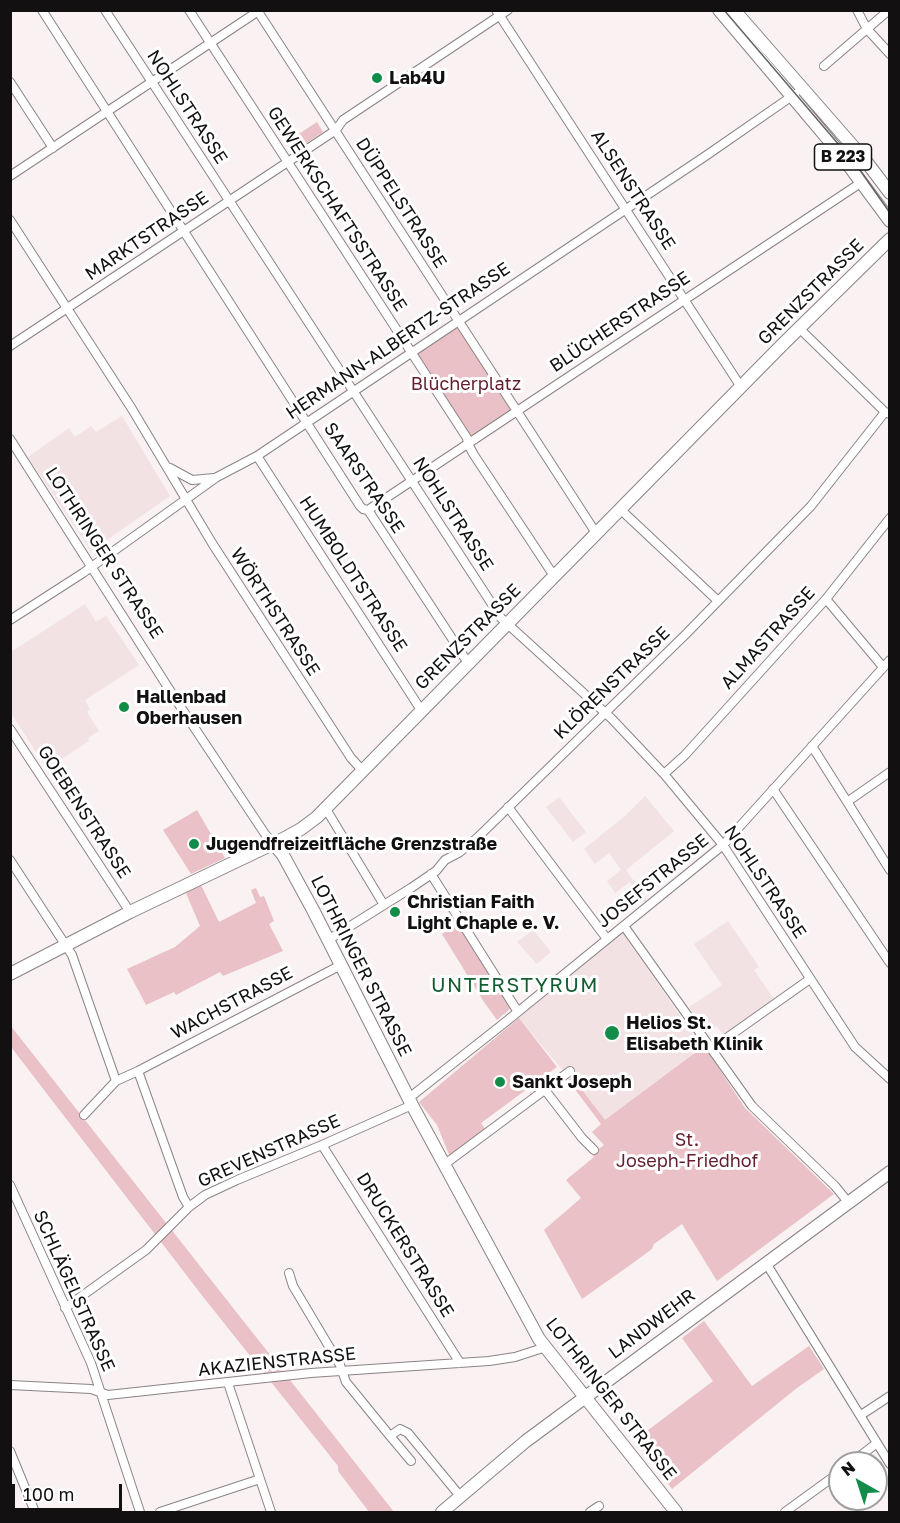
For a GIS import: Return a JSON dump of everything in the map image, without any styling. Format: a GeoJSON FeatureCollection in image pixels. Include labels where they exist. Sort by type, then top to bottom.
{"type":"FeatureCollection","features":[{"type":"Feature","properties":{"kind":"street","name":"SAARSTRASSE"},"geometry":{"type":"LineString","coordinates":[[42,10],[360,506],[363,510],[368,510],[468,663]]}},
{"type":"Feature","properties":{"kind":"street","name":"NOHLSTRASSE"},"geometry":{"type":"LineString","coordinates":[[105,10],[501,618],[604,713],[664,774],[723,845],[855,1047],[890,1079]]}},
{"type":"Feature","properties":{"kind":"street","name":"GEWERKSCHAFTSSTRASSE"},"geometry":{"type":"LineString","coordinates":[[189,10],[554,576]]}},
{"type":"Feature","properties":{"kind":"street","name":"MARKTSTRASSE"},"geometry":{"type":"LineString","coordinates":[[10,346],[336,130],[343,120],[498,13],[508,10]]}},
{"type":"Feature","properties":{"kind":"street","name":"B 223"},"geometry":{"type":"LineString","coordinates":[[719,10],[838,151],[857,185],[890,221]]}},
{"type":"Feature","properties":{"kind":"street","name":"B 223"},"geometry":{"type":"LineString","coordinates":[[734,10],[865,160],[890,193]]}},
{"type":"Feature","properties":{"kind":"street"},"geometry":{"type":"LineString","coordinates":[[857,10],[867,29],[890,54]]}},
{"type":"Feature","properties":{"kind":"street"},"geometry":{"type":"LineString","coordinates":[[824,66],[888,10]]}},
{"type":"Feature","properties":{"kind":"street"},"geometry":{"type":"LineString","coordinates":[[10,176],[259,11]]}},
{"type":"Feature","properties":{"kind":"street","name":"DÜPPELSTRASSE"},"geometry":{"type":"LineString","coordinates":[[259,11],[596,533]]}},
{"type":"Feature","properties":{"kind":"street","name":"ALSENSTRASSE"},"geometry":{"type":"LineString","coordinates":[[498,13],[741,387]]}},
{"type":"Feature","properties":{"kind":"street"},"geometry":{"type":"LineString","coordinates":[[10,82],[53,148]]}},
{"type":"Feature","properties":{"kind":"street","name":"HERMANN-ALBERTZ-STRASSE"},"geometry":{"type":"LineString","coordinates":[[10,620],[186,501],[217,477],[256,456],[354,391],[803,88]]}},
{"type":"Feature","properties":{"kind":"street","name":"BLÜCHERSTRASSE"},"geometry":{"type":"LineString","coordinates":[[368,510],[857,185]]}},
{"type":"Feature","properties":{"kind":"street","name":"WÖRTHSTRASSE"},"geometry":{"type":"LineString","coordinates":[[10,220],[168,466],[212,543],[329,725],[362,770]]}},
{"type":"Feature","properties":{"kind":"street","name":"GRENZSTRASSE"},"geometry":{"type":"LineString","coordinates":[[10,974],[130,912],[301,829],[326,809],[596,533],[890,239]]}},
{"type":"Feature","properties":{"kind":"street"},"geometry":{"type":"LineString","coordinates":[[799,328],[887,413]]}},
{"type":"Feature","properties":{"kind":"street","name":"KLÖRENSTRASSE"},"geometry":{"type":"LineString","coordinates":[[328,940],[431,874],[445,860],[469,845],[712,608],[717,600],[816,501],[887,413]]}},
{"type":"Feature","properties":{"kind":"street","name":"LOTHRINGER STRASSE"},"geometry":{"type":"LineString","coordinates":[[10,439],[204,743],[265,834],[288,863],[411,1102],[531,1324],[546,1347],[676,1512]]}},
{"type":"Feature","properties":{"kind":"street","name":"HUMBOLDTSTRASSE"},"geometry":{"type":"LineString","coordinates":[[256,456],[421,710]]}},
{"type":"Feature","properties":{"kind":"street","name":"WÖRTHSTRASSE"},"geometry":{"type":"LineString","coordinates":[[168,466],[192,480],[217,477]]}},
{"type":"Feature","properties":{"kind":"street"},"geometry":{"type":"LineString","coordinates":[[620,509],[717,600]]}},
{"type":"Feature","properties":{"kind":"street","name":"ALMASTRASSE"},"geometry":{"type":"LineString","coordinates":[[664,774],[686,755],[826,599],[890,518]]}},
{"type":"Feature","properties":{"kind":"street"},"geometry":{"type":"LineString","coordinates":[[826,599],[883,667]]}},
{"type":"Feature","properties":{"kind":"street","name":"JOSEFSTRASSE"},"geometry":{"type":"LineString","coordinates":[[411,1102],[657,897],[723,845],[890,660]]}},
{"type":"Feature","properties":{"kind":"street","name":"GOEBENSTRASSE"},"geometry":{"type":"LineString","coordinates":[[10,729],[130,912]]}},
{"type":"Feature","properties":{"kind":"street"},"geometry":{"type":"LineString","coordinates":[[812,746],[890,870]]}},
{"type":"Feature","properties":{"kind":"street"},"geometry":{"type":"LineString","coordinates":[[847,802],[890,772]]}},
{"type":"Feature","properties":{"kind":"street"},"geometry":{"type":"LineString","coordinates":[[773,789],[890,963]]}},
{"type":"Feature","properties":{"kind":"street"},"geometry":{"type":"LineString","coordinates":[[508,807],[607,939]]}},
{"type":"Feature","properties":{"kind":"street"},"geometry":{"type":"LineString","coordinates":[[326,809],[384,905]]}},
{"type":"Feature","properties":{"kind":"street"},"geometry":{"type":"LineString","coordinates":[[10,860],[72,955],[116,1081],[84,1115]]}},
{"type":"Feature","properties":{"kind":"street"},"geometry":{"type":"LineString","coordinates":[[431,874],[518,1012]]}},
{"type":"Feature","properties":{"kind":"street"},"geometry":{"type":"LineString","coordinates":[[624,926],[756,1112],[835,1186],[848,1202]]}},
{"type":"Feature","properties":{"kind":"street","name":"WACHSTRASSE"},"geometry":{"type":"LineString","coordinates":[[116,1081],[341,965]]}},
{"type":"Feature","properties":{"kind":"street"},"geometry":{"type":"LineString","coordinates":[[711,1049],[810,979]]}},
{"type":"Feature","properties":{"kind":"street"},"geometry":{"type":"LineString","coordinates":[[138,1071],[189,1208]]}},
{"type":"Feature","properties":{"kind":"street"},"geometry":{"type":"LineString","coordinates":[[445,1164],[570,1071]]}},
{"type":"Feature","properties":{"kind":"street"},"geometry":{"type":"LineString","coordinates":[[545,1090],[594,1150]]}},
{"type":"Feature","properties":{"kind":"street","name":"GREVENSTRASSE"},"geometry":{"type":"LineString","coordinates":[[65,1308],[146,1250],[198,1200],[225,1185],[322,1145],[411,1102]]}},
{"type":"Feature","properties":{"kind":"street","name":"DRUCKERSTRASSE"},"geometry":{"type":"LineString","coordinates":[[322,1145],[460,1363]]}},
{"type":"Feature","properties":{"kind":"street","name":"LANDWEHR"},"geometry":{"type":"LineString","coordinates":[[448,1510],[460,1496],[526,1441],[890,1172]]}},
{"type":"Feature","properties":{"kind":"street","name":"SCHLÄGELSTRASSE"},"geometry":{"type":"LineString","coordinates":[[10,1185],[90,1359],[140,1512]]}},
{"type":"Feature","properties":{"kind":"street"},"geometry":{"type":"LineString","coordinates":[[766,1263],[890,1464]]}},
{"type":"Feature","properties":{"kind":"street"},"geometry":{"type":"LineString","coordinates":[[289,1273],[293,1286],[346,1382],[411,1461]]}},
{"type":"Feature","properties":{"kind":"street","name":"AKAZIENSTRASSE"},"geometry":{"type":"LineString","coordinates":[[10,1385],[91,1389],[108,1395],[507,1358],[546,1347]]}},
{"type":"Feature","properties":{"kind":"street"},"geometry":{"type":"LineString","coordinates":[[228,1383],[271,1512]]}},
{"type":"Feature","properties":{"kind":"street"},"geometry":{"type":"LineString","coordinates":[[861,1415],[890,1396]]}},
{"type":"Feature","properties":{"kind":"street"},"geometry":{"type":"LineString","coordinates":[[390,1436],[400,1429],[408,1433],[460,1496]]}},
{"type":"Feature","properties":{"kind":"street"},"geometry":{"type":"LineString","coordinates":[[867,1451],[877,1443]]}},
{"type":"Feature","properties":{"kind":"street"},"geometry":{"type":"LineString","coordinates":[[10,1451],[34,1512]]}},
{"type":"Feature","properties":{"kind":"street"},"geometry":{"type":"LineString","coordinates":[[160,1512],[260,1479]]}},
{"type":"Feature","properties":{"kind":"street"},"geometry":{"type":"LineString","coordinates":[[785,1512],[828,1481]]}},
{"type":"Feature","properties":{"kind":"street"},"geometry":{"type":"LineString","coordinates":[[590,1512],[599,1506]]}},
{"type":"Feature","properties":{"kind":"shaded area"},"geometry":{"type":"Polygon","coordinates":[[[122,416],[170,496],[91,551],[28,457],[69,428],[75,437],[91,426],[96,432],[122,416]]]}},
{"type":"Feature","properties":{"kind":"shaded area"},"geometry":{"type":"Polygon","coordinates":[[[85,604],[96,622],[106,616],[139,665],[85,700],[90,709],[87,712],[99,731],[88,738],[89,741],[47,769],[11,713],[11,652],[85,604]]]}},
{"type":"Feature","properties":{"kind":"shaded area"},"geometry":{"type":"Polygon","coordinates":[[[645,796],[674,831],[626,870],[650,904],[647,906],[630,882],[615,893],[607,881],[621,870],[609,853],[595,864],[584,849],[626,815],[645,796]]]}},
{"type":"Feature","properties":{"kind":"shaded area"},"geometry":{"type":"Polygon","coordinates":[[[559,797],[586,832],[573,842],[546,807],[559,797]]]}},
{"type":"Feature","properties":{"kind":"shaded area"},"geometry":{"type":"Polygon","coordinates":[[[728,921],[759,967],[754,970],[774,999],[723,1035],[717,1026],[707,1032],[689,1007],[722,985],[694,944],[728,921]]]}},
{"type":"Feature","properties":{"kind":"shaded area"},"geometry":{"type":"Polygon","coordinates":[[[533,930],[551,952],[537,964],[517,942],[533,930]]]}},
{"type":"Feature","properties":{"kind":"shaded area","name":"Helios St. Elisabeth Klinik"},"geometry":{"type":"Polygon","coordinates":[[[622,932],[702,1047],[605,1121],[519,1018],[622,932]]]}},
{"type":"Feature","properties":{"kind":"green space"},"geometry":{"type":"Polygon","coordinates":[[[317,122],[323,132],[291,153],[285,143],[317,122]]]}},
{"type":"Feature","properties":{"kind":"green space","name":"Blücherplatz"},"geometry":{"type":"Polygon","coordinates":[[[458,320],[516,411],[468,444],[411,352],[458,320]]]}},
{"type":"Feature","properties":{"kind":"green space","name":"Jugendfreizeitfläche Grenzstraße"},"geometry":{"type":"Polygon","coordinates":[[[197,810],[225,858],[191,874],[163,830],[197,810]]]}},
{"type":"Feature","properties":{"kind":"green space"},"geometry":{"type":"Polygon","coordinates":[[[198,879],[219,922],[256,903],[251,890],[256,888],[260,897],[264,896],[274,921],[269,924],[283,951],[223,976],[220,972],[176,995],[174,992],[146,1005],[127,969],[175,947],[200,926],[183,886],[198,879]]]}},
{"type":"Feature","properties":{"kind":"green space"},"geometry":{"type":"Polygon","coordinates":[[[459,924],[511,1008],[497,1020],[442,934],[459,924]]]}},
{"type":"Feature","properties":{"kind":"green space"},"geometry":{"type":"Polygon","coordinates":[[[519,1018],[557,1067],[481,1123],[486,1130],[450,1157],[437,1125],[419,1102],[519,1018]]]}},
{"type":"Feature","properties":{"kind":"green space"},"geometry":{"type":"Polygon","coordinates":[[[10,1025],[394,1512],[369,1512],[338,1471],[338,1466],[204,1298],[11,1047],[10,1025]]]}},
{"type":"Feature","properties":{"kind":"green space","name":"St. Joseph-Friedhof"},"geometry":{"type":"Polygon","coordinates":[[[704,1046],[745,1108],[834,1194],[717,1281],[682,1224],[654,1244],[652,1249],[582,1299],[544,1230],[581,1198],[566,1180],[594,1157],[592,1154],[604,1145],[592,1132],[601,1124],[568,1080],[572,1077],[605,1120],[704,1046]]]}},
{"type":"Feature","properties":{"kind":"green space"},"geometry":{"type":"Polygon","coordinates":[[[704,1321],[752,1386],[809,1346],[824,1369],[797,1388],[672,1489],[635,1440],[713,1381],[682,1338],[704,1321]]]}},
{"type":"Feature","properties":{"kind":"tram line"},"geometry":{"type":"LineString","coordinates":[[724,10],[857,166],[890,213]]}},
{"type":"Feature","properties":{"kind":"place","name":"Lab4U"},"geometry":{"type":"Point","coordinates":[377,78]}},
{"type":"Feature","properties":{"kind":"place","name":"Hallenbad Oberhausen"},"geometry":{"type":"Point","coordinates":[124,707]}},
{"type":"Feature","properties":{"kind":"place","name":"Jugendfreizeitfläche Grenzstraße"},"geometry":{"type":"Point","coordinates":[194,844]}},
{"type":"Feature","properties":{"kind":"place","name":"Christian Faith Light Chaple e. V."},"geometry":{"type":"Point","coordinates":[395,912]}},
{"type":"Feature","properties":{"kind":"place","name":"Helios St. Elisabeth Klinik"},"geometry":{"type":"Point","coordinates":[612,1033]}},
{"type":"Feature","properties":{"kind":"place","name":"Sankt Joseph"},"geometry":{"type":"Point","coordinates":[500,1082]}},
{"type":"Feature","properties":{"kind":"district","name":"UNTERSTYRUM"},"geometry":{"type":"Point","coordinates":[515,986]}}]}
